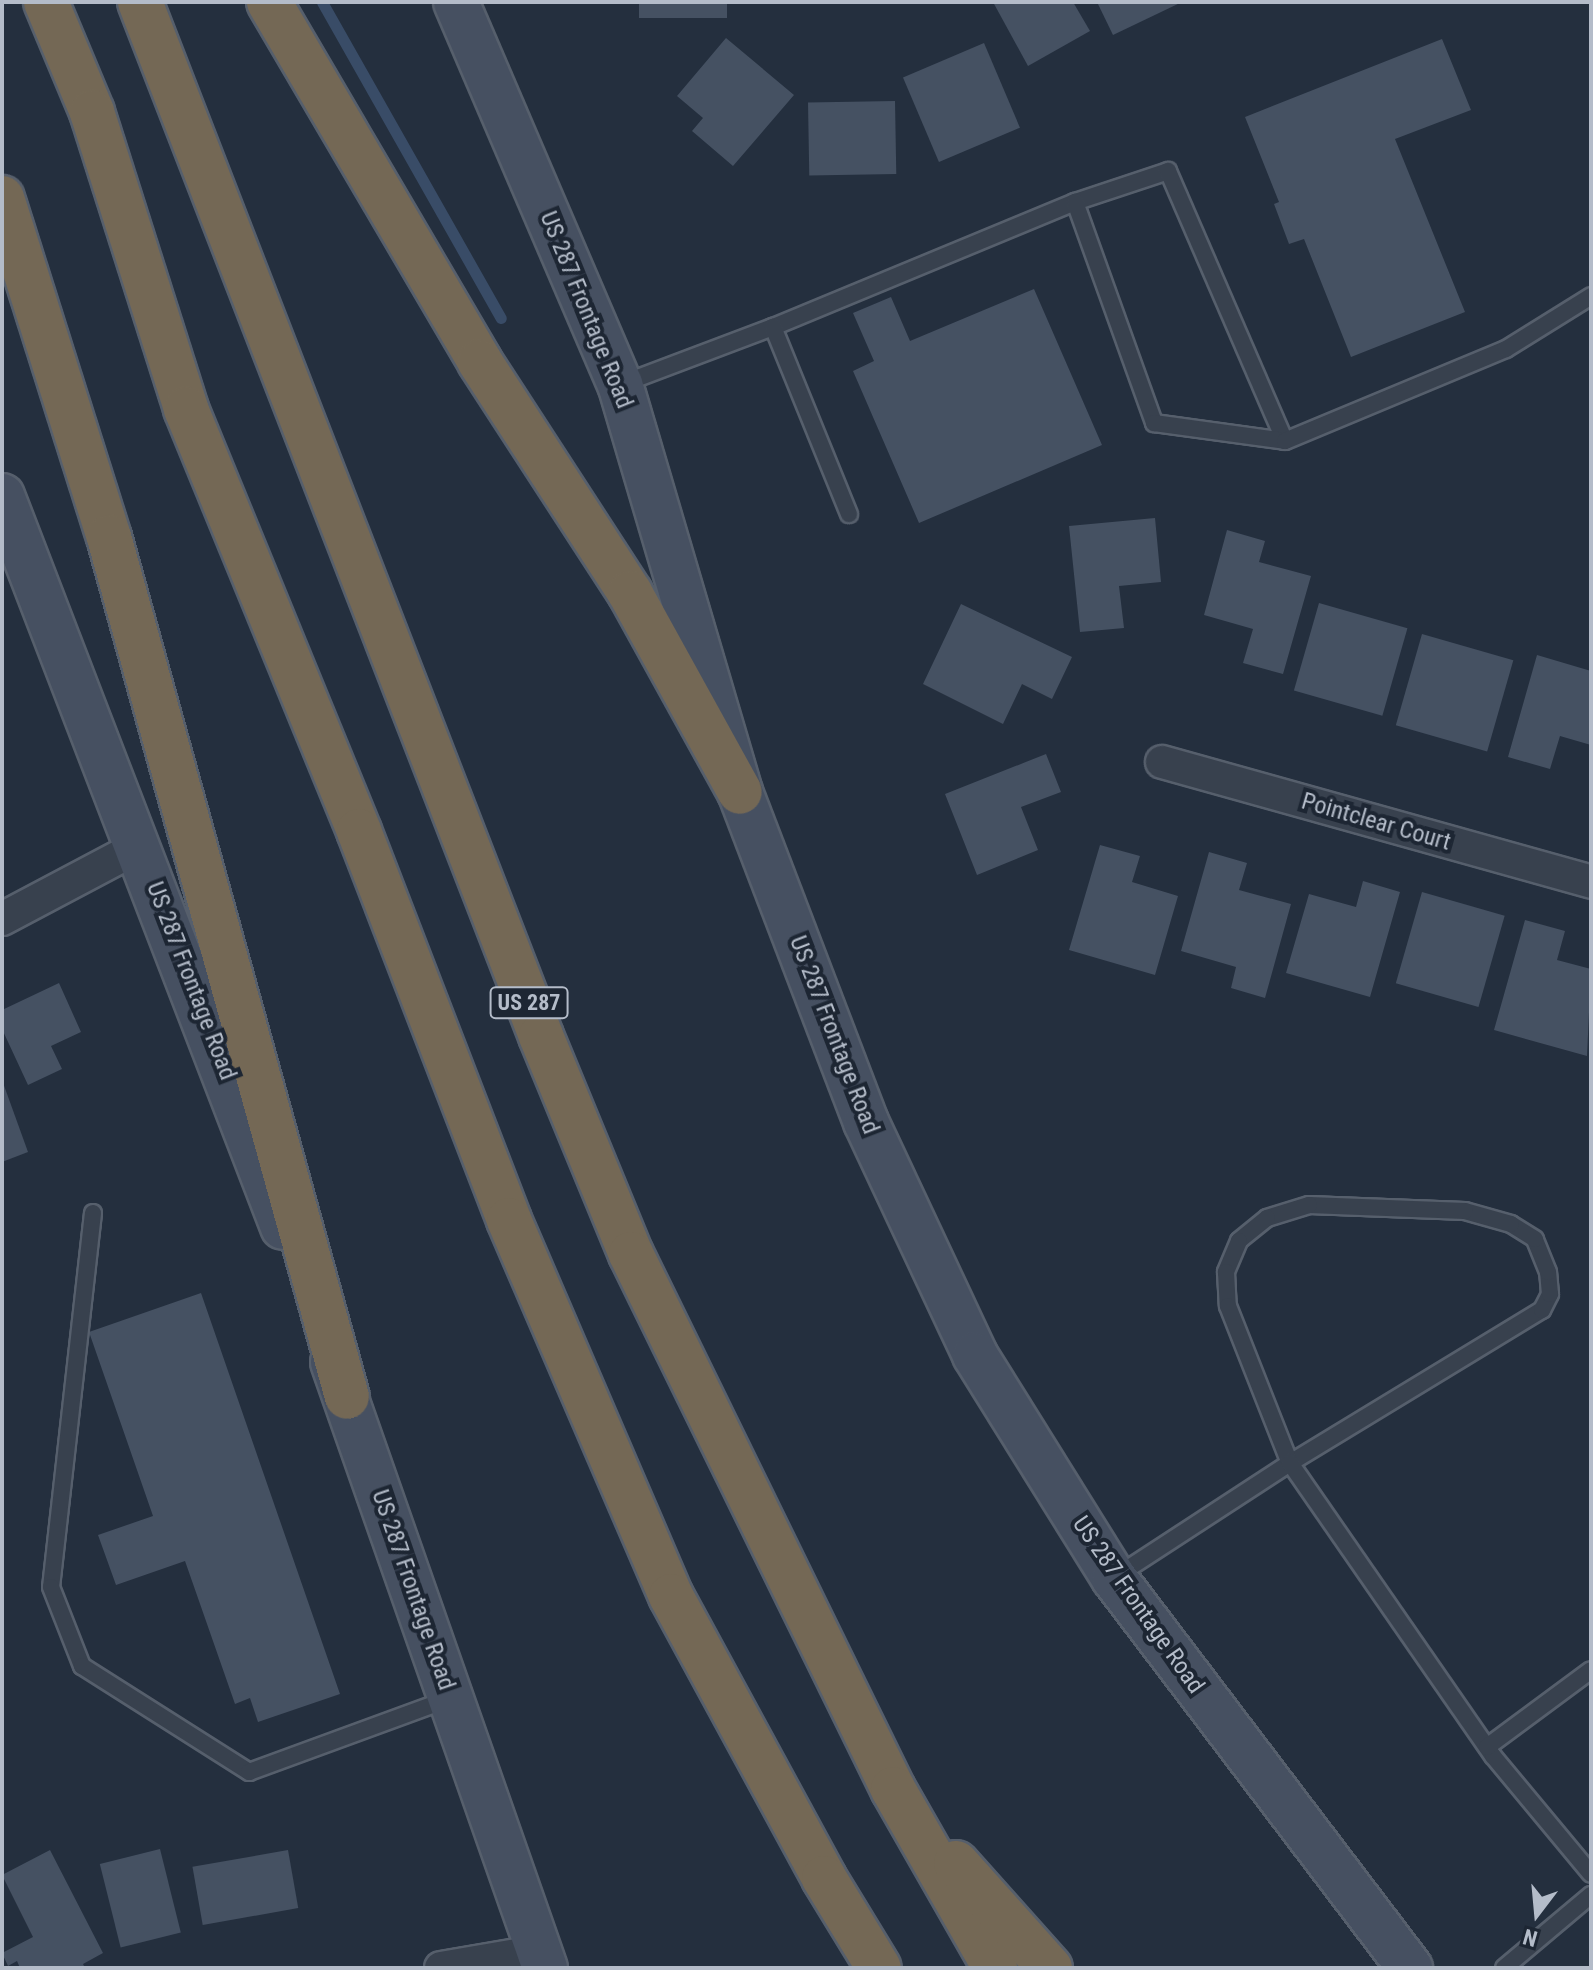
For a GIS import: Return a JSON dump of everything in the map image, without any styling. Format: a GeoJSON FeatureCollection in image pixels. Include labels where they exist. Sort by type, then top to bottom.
{"type":"FeatureCollection","features":[{"type":"Feature","properties":{"kind":"highway"},"geometry":{"type":"LineString","coordinates":[[46,2],[92,112],[186,409],[359,831],[509,1220],[671,1596],[824,1878],[879,1968]]}},
{"type":"Feature","properties":{"kind":"highway","name":"US 287"},"geometry":{"type":"LineString","coordinates":[[140,2],[541,1036],[631,1254],[893,1789],[995,1968]]}},
{"type":"Feature","properties":{"kind":"highway"},"geometry":{"type":"LineString","coordinates":[[269,2],[480,362],[630,593],[740,792]]}},
{"type":"Feature","properties":{"kind":"highway"},"geometry":{"type":"LineString","coordinates":[[2,198],[109,537],[347,1397]]}},
{"type":"Feature","properties":{"kind":"highway"},"geometry":{"type":"LineString","coordinates":[[893,1789],[1050,1968]]}},
{"type":"Feature","properties":{"kind":"main road","name":"US 287 Frontage Road"},"geometry":{"type":"LineString","coordinates":[[456,2],[620,384],[740,792],[866,1122],[975,1355],[1114,1578],[1410,1968]]}},
{"type":"Feature","properties":{"kind":"main road","name":"US 287 Frontage Road"},"geometry":{"type":"LineString","coordinates":[[4,509],[140,846],[347,1397],[542,1960]]}},
{"type":"Feature","properties":{"kind":"street","name":"Pointclear Court"},"geometry":{"type":"LineString","coordinates":[[1162,762],[1591,882]]}},
{"type":"Feature","properties":{"kind":"street"},"geometry":{"type":"LineString","coordinates":[[2,919],[140,846]]}},
{"type":"Feature","properties":{"kind":"street"},"geometry":{"type":"LineString","coordinates":[[441,1968],[542,1960]]}},
{"type":"Feature","properties":{"kind":"lane"},"geometry":{"type":"LineString","coordinates":[[620,384],[773,327],[1075,202],[1168,171],[1285,441]]}},
{"type":"Feature","properties":{"kind":"lane"},"geometry":{"type":"LineString","coordinates":[[1075,202],[1154,423],[1285,441],[1506,349],[1591,296]]}},
{"type":"Feature","properties":{"kind":"lane"},"geometry":{"type":"LineString","coordinates":[[773,327],[849,514]]}},
{"type":"Feature","properties":{"kind":"lane"},"geometry":{"type":"LineString","coordinates":[[1114,1578],[1290,1463],[1542,1310],[1550,1294],[1548,1272],[1535,1239],[1511,1224],[1465,1211],[1325,1204],[1267,1218],[1239,1241],[1226,1272],[1228,1306],[1290,1463],[1487,1747],[1591,1874]]}},
{"type":"Feature","properties":{"kind":"lane"},"geometry":{"type":"LineString","coordinates":[[93,1213],[51,1587],[82,1666],[249,1772],[450,1699]]}},
{"type":"Feature","properties":{"kind":"lane"},"geometry":{"type":"LineString","coordinates":[[1487,1747],[1591,1670]]}},
{"type":"Feature","properties":{"kind":"lane"},"geometry":{"type":"LineString","coordinates":[[1504,1968],[1591,1895]]}},
{"type":"Feature","properties":{"kind":"building"},"geometry":{"type":"Polygon","coordinates":[[[639,2],[727,2],[727,18],[639,18],[639,2]]]}},
{"type":"Feature","properties":{"kind":"building"},"geometry":{"type":"Polygon","coordinates":[[[993,2],[1073,2],[1090,31],[1028,66],[993,2]]]}},
{"type":"Feature","properties":{"kind":"building"},"geometry":{"type":"Polygon","coordinates":[[[1097,2],[1182,2],[1113,35],[1097,2]]]}},
{"type":"Feature","properties":{"kind":"building"},"geometry":{"type":"Polygon","coordinates":[[[726,38],[794,95],[733,166],[692,131],[703,118],[677,96],[726,38]]]}},
{"type":"Feature","properties":{"kind":"building"},"geometry":{"type":"Polygon","coordinates":[[[1442,39],[1471,110],[1395,139],[1465,312],[1351,357],[1304,239],[1289,244],[1274,204],[1279,202],[1245,117],[1442,39]]]}},
{"type":"Feature","properties":{"kind":"building"},"geometry":{"type":"Polygon","coordinates":[[[984,43],[1020,128],[939,162],[903,77],[984,43]]]}},
{"type":"Feature","properties":{"kind":"building"},"geometry":{"type":"Polygon","coordinates":[[[895,101],[896,174],[809,176],[808,103],[895,101]]]}},
{"type":"Feature","properties":{"kind":"building"},"geometry":{"type":"Polygon","coordinates":[[[1034,289],[1102,445],[919,523],[853,371],[874,361],[853,313],[891,297],[910,341],[1034,289]]]}},
{"type":"Feature","properties":{"kind":"building"},"geometry":{"type":"Polygon","coordinates":[[[1155,518],[1161,582],[1119,586],[1124,628],[1080,632],[1069,526],[1155,518]]]}},
{"type":"Feature","properties":{"kind":"building"},"geometry":{"type":"Polygon","coordinates":[[[1227,530],[1265,541],[1259,562],[1311,576],[1283,674],[1243,663],[1253,629],[1204,615],[1227,530]]]}},
{"type":"Feature","properties":{"kind":"building"},"geometry":{"type":"Polygon","coordinates":[[[1319,603],[1407,628],[1382,716],[1294,690],[1319,603]]]}},
{"type":"Feature","properties":{"kind":"building"},"geometry":{"type":"Polygon","coordinates":[[[961,604],[1072,657],[1052,699],[1022,684],[1003,724],[923,684],[961,604]]]}},
{"type":"Feature","properties":{"kind":"building"},"geometry":{"type":"Polygon","coordinates":[[[1422,634],[1513,660],[1487,752],[1396,725],[1422,634]]]}},
{"type":"Feature","properties":{"kind":"building"},"geometry":{"type":"Polygon","coordinates":[[[1537,655],[1591,671],[1591,745],[1560,736],[1550,769],[1508,757],[1537,655]]]}},
{"type":"Feature","properties":{"kind":"building"},"geometry":{"type":"Polygon","coordinates":[[[1046,754],[1061,792],[1021,807],[1038,850],[977,875],[945,794],[1046,754]]]}},
{"type":"Feature","properties":{"kind":"building"},"geometry":{"type":"Polygon","coordinates":[[[1100,845],[1140,856],[1132,882],[1178,896],[1155,975],[1069,950],[1100,845]]]}},
{"type":"Feature","properties":{"kind":"building"},"geometry":{"type":"Polygon","coordinates":[[[1209,852],[1247,863],[1239,890],[1291,904],[1265,998],[1231,988],[1236,967],[1181,951],[1209,852]]]}},
{"type":"Feature","properties":{"kind":"building"},"geometry":{"type":"Polygon","coordinates":[[[1363,881],[1400,892],[1370,997],[1286,973],[1309,894],[1356,907],[1363,881]]]}},
{"type":"Feature","properties":{"kind":"building"},"geometry":{"type":"Polygon","coordinates":[[[1422,892],[1505,916],[1478,1007],[1396,983],[1422,892]]]}},
{"type":"Feature","properties":{"kind":"building"},"geometry":{"type":"Polygon","coordinates":[[[1525,920],[1565,931],[1557,960],[1591,969],[1587,1056],[1494,1030],[1525,920]]]}},
{"type":"Feature","properties":{"kind":"building"},"geometry":{"type":"Polygon","coordinates":[[[59,983],[81,1032],[51,1046],[62,1069],[28,1085],[2,1029],[2,1010],[59,983]]]}},
{"type":"Feature","properties":{"kind":"building"},"geometry":{"type":"Polygon","coordinates":[[[2,1080],[28,1152],[2,1162],[2,1080]]]}},
{"type":"Feature","properties":{"kind":"building"},"geometry":{"type":"Polygon","coordinates":[[[201,1293],[340,1694],[258,1722],[250,1698],[235,1704],[185,1561],[116,1585],[98,1535],[153,1516],[89,1332],[201,1293]]]}},
{"type":"Feature","properties":{"kind":"building"},"geometry":{"type":"Polygon","coordinates":[[[160,1849],[181,1932],[121,1947],[100,1864],[160,1849]]]}},
{"type":"Feature","properties":{"kind":"building"},"geometry":{"type":"Polygon","coordinates":[[[50,1850],[103,1953],[83,1964],[85,1968],[20,1968],[17,1961],[8,1966],[2,1953],[33,1937],[2,1875],[50,1850]]]}},
{"type":"Feature","properties":{"kind":"building"},"geometry":{"type":"Polygon","coordinates":[[[288,1850],[298,1908],[203,1925],[192,1867],[288,1850]]]}},
{"type":"Feature","properties":{"kind":"waterway"},"geometry":{"type":"LineString","coordinates":[[322,2],[501,318]]}}]}
